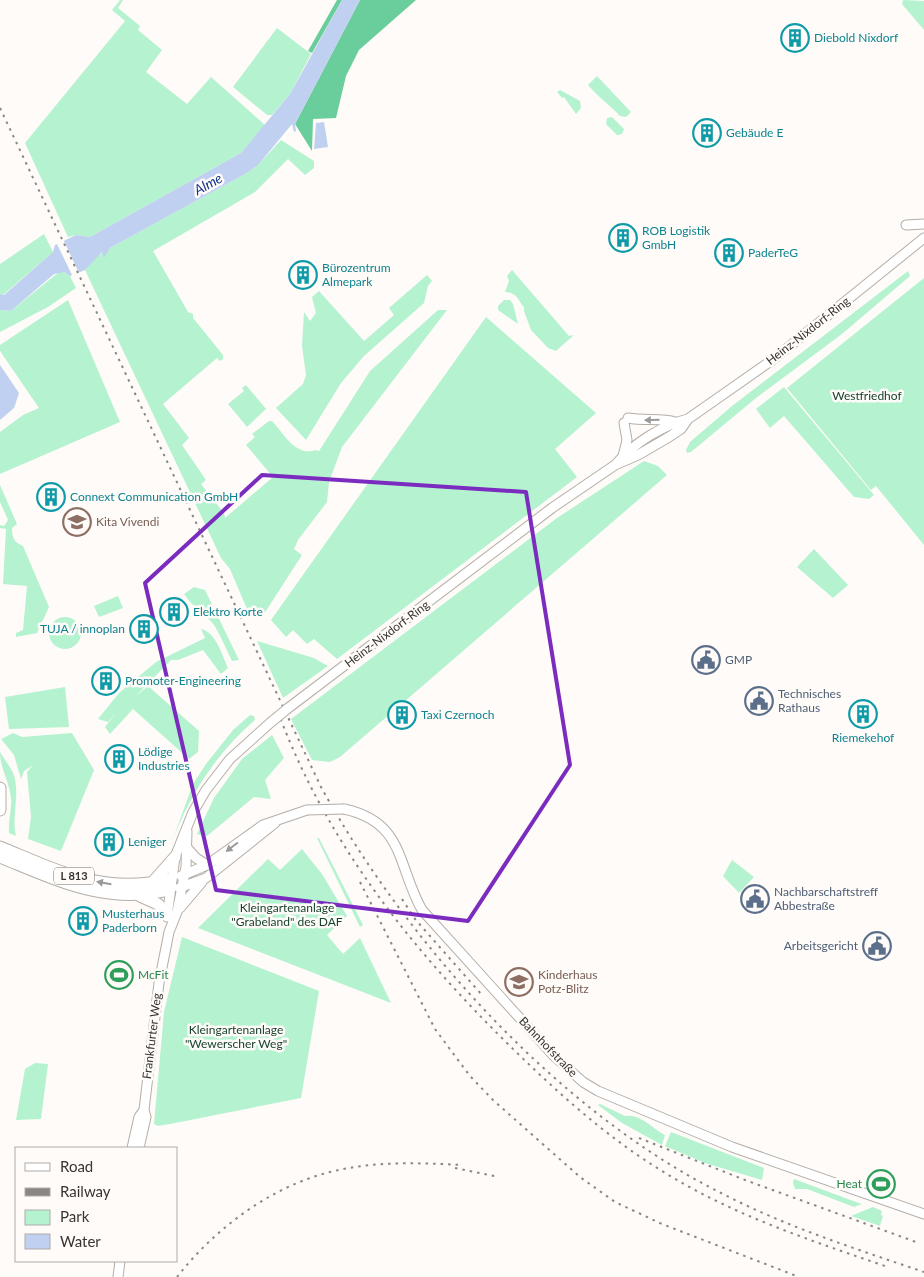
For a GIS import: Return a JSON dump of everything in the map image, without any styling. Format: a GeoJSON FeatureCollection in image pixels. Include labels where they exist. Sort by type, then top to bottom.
{"type":"FeatureCollection","features":[{"type":"Feature","properties":{"kind":"highway"},"geometry":{"type":"LineString","coordinates":[[0,788],[0,810]]}},
{"type":"Feature","properties":{"kind":"highway","name":"L 813"},"geometry":{"type":"LineString","coordinates":[[0,847],[66,873],[96,882],[131,886],[152,883],[170,884]]}},
{"type":"Feature","properties":{"kind":"highway","name":"L 813"},"geometry":{"type":"LineString","coordinates":[[0,857],[41,874],[95,892],[111,895],[140,896],[170,884]]}},
{"type":"Feature","properties":{"kind":"highway"},"geometry":{"type":"LineString","coordinates":[[152,883],[175,857]]}},
{"type":"Feature","properties":{"kind":"highway"},"geometry":{"type":"LineString","coordinates":[[0,866],[11,866],[41,874]]}},
{"type":"Feature","properties":{"kind":"highway"},"geometry":{"type":"LineString","coordinates":[[140,896],[158,904],[172,914]]}},
{"type":"Feature","properties":{"kind":"main road"},"geometry":{"type":"LineString","coordinates":[[906,225],[924,224]]}},
{"type":"Feature","properties":{"kind":"main road","name":"Heinz-Nixdorf-Ring"},"geometry":{"type":"LineString","coordinates":[[170,884],[175,857],[193,812],[218,774],[246,742],[552,508],[615,465],[653,447],[680,429],[688,419],[775,358],[924,238]]}},
{"type":"Feature","properties":{"kind":"main road"},"geometry":{"type":"LineString","coordinates":[[623,456],[627,440],[626,420],[650,421],[665,419],[675,422]]}},
{"type":"Feature","properties":{"kind":"main road","name":"Heinz-Nixdorf-Ring"},"geometry":{"type":"LineString","coordinates":[[615,465],[623,456],[675,422],[688,419]]}},
{"type":"Feature","properties":{"kind":"main road","name":"Bahnhofstraße"},"geometry":{"type":"LineString","coordinates":[[170,884],[185,874],[207,865],[256,829],[281,818],[307,810],[344,809],[368,817],[388,834],[400,853],[422,910],[554,1056],[583,1082],[632,1107],[732,1147],[924,1214]]}},
{"type":"Feature","properties":{"kind":"main road","name":"Bahnhofstraße"},"geometry":{"type":"LineString","coordinates":[[170,884],[182,887],[206,878],[281,818]]}},
{"type":"Feature","properties":{"kind":"main road","name":"Heinz-Nixdorf-Ring"},"geometry":{"type":"LineString","coordinates":[[182,887],[188,849],[187,831]]}},
{"type":"Feature","properties":{"kind":"main road"},"geometry":{"type":"LineString","coordinates":[[188,849],[196,858],[207,865]]}},
{"type":"Feature","properties":{"kind":"main road"},"geometry":{"type":"LineString","coordinates":[[172,914],[206,878]]}},
{"type":"Feature","properties":{"kind":"main road","name":"Frankfurter Weg"},"geometry":{"type":"LineString","coordinates":[[170,884],[172,914]]}},
{"type":"Feature","properties":{"kind":"main road","name":"Frankfurter Weg"},"geometry":{"type":"LineString","coordinates":[[139,1147],[146,1117],[144,1110],[152,1032],[172,914],[182,887]]}},
{"type":"Feature","properties":{"kind":"main road","name":"Frankfurter Weg"},"geometry":{"type":"LineString","coordinates":[[132,1147],[139,1116],[144,1110]]}},
{"type":"Feature","properties":{"kind":"main road"},"geometry":{"type":"LineString","coordinates":[[118,1277],[120,1262]]}},
{"type":"Feature","properties":{"kind":"highlighted area"},"geometry":{"type":"Polygon","coordinates":[[[262,475],[526,492],[570,765],[468,921],[216,890],[145,583],[262,475]]]}},
{"type":"Feature","properties":{"kind":"green space"},"geometry":{"type":"Polygon","coordinates":[[[120,0],[123,0],[118,8],[140,26],[138,30],[162,50],[146,72],[187,104],[211,77],[265,125],[241,153],[90,237],[76,235],[68,237],[25,143],[125,21],[112,10],[120,0]]]}},
{"type":"Feature","properties":{"kind":"green space"},"geometry":{"type":"Polygon","coordinates":[[[337,0],[342,0],[312,53],[308,51],[337,0]]]}},
{"type":"Feature","properties":{"kind":"green space"},"geometry":{"type":"Polygon","coordinates":[[[360,0],[416,0],[359,50],[346,76],[336,118],[313,119],[312,151],[295,124],[360,0]]]}},
{"type":"Feature","properties":{"kind":"green space"},"geometry":{"type":"Polygon","coordinates":[[[903,0],[924,1],[924,30],[902,4],[903,0]]]}},
{"type":"Feature","properties":{"kind":"green space"},"geometry":{"type":"Polygon","coordinates":[[[277,28],[311,54],[290,94],[272,115],[267,115],[233,87],[277,28]]]}},
{"type":"Feature","properties":{"kind":"green space"},"geometry":{"type":"Polygon","coordinates":[[[597,76],[631,112],[626,117],[620,116],[588,85],[597,76]]]}},
{"type":"Feature","properties":{"kind":"green space"},"geometry":{"type":"Polygon","coordinates":[[[560,90],[580,101],[581,108],[576,114],[564,97],[562,98],[557,92],[560,90]]]}},
{"type":"Feature","properties":{"kind":"green space"},"geometry":{"type":"Polygon","coordinates":[[[612,117],[624,129],[622,134],[617,135],[606,124],[607,118],[612,117]]]}},
{"type":"Feature","properties":{"kind":"green space"},"geometry":{"type":"Polygon","coordinates":[[[281,140],[314,161],[314,168],[305,175],[288,159],[255,192],[153,251],[188,312],[193,314],[193,318],[223,355],[223,359],[220,361],[217,358],[163,404],[189,438],[182,445],[206,480],[201,484],[224,513],[225,518],[273,477],[246,445],[255,437],[252,434],[269,421],[272,421],[297,448],[319,451],[370,371],[438,310],[447,310],[342,447],[329,482],[327,502],[298,540],[294,549],[302,555],[262,617],[250,616],[230,569],[221,558],[85,270],[103,252],[104,257],[110,248],[247,173],[259,164],[281,140]]]}},
{"type":"Feature","properties":{"kind":"green space"},"geometry":{"type":"Polygon","coordinates":[[[44,234],[53,252],[3,295],[0,294],[0,264],[44,234]]]}},
{"type":"Feature","properties":{"kind":"green space"},"geometry":{"type":"Polygon","coordinates":[[[512,270],[569,336],[574,335],[556,351],[548,348],[531,330],[524,307],[517,297],[509,292],[505,292],[509,281],[507,276],[512,270]]]}},
{"type":"Feature","properties":{"kind":"green space"},"geometry":{"type":"Polygon","coordinates":[[[908,271],[910,276],[842,334],[756,398],[691,452],[687,453],[686,450],[690,442],[732,406],[908,271]]]}},
{"type":"Feature","properties":{"kind":"green space"},"geometry":{"type":"Polygon","coordinates":[[[59,272],[64,272],[70,276],[76,288],[48,307],[0,332],[0,310],[11,311],[59,272]]]}},
{"type":"Feature","properties":{"kind":"green space"},"geometry":{"type":"Polygon","coordinates":[[[427,275],[432,281],[428,286],[424,303],[364,356],[341,383],[306,440],[276,408],[303,384],[306,375],[302,346],[304,312],[310,321],[316,313],[312,297],[319,291],[364,341],[394,315],[389,308],[427,275]]]}},
{"type":"Feature","properties":{"kind":"green space","name":"Westfriedhof"},"geometry":{"type":"Polygon","coordinates":[[[924,278],[924,545],[876,486],[871,490],[787,388],[924,278]]]}},
{"type":"Feature","properties":{"kind":"green space"},"geometry":{"type":"Polygon","coordinates":[[[68,300],[120,422],[0,474],[0,432],[23,415],[39,408],[0,351],[0,345],[68,300]]]}},
{"type":"Feature","properties":{"kind":"green space"},"geometry":{"type":"Polygon","coordinates":[[[504,300],[510,300],[513,304],[518,324],[498,310],[498,306],[504,300]]]}},
{"type":"Feature","properties":{"kind":"green space"},"geometry":{"type":"Polygon","coordinates":[[[486,317],[596,413],[555,449],[577,477],[337,659],[314,639],[307,644],[293,630],[286,637],[271,620],[486,317]]]}},
{"type":"Feature","properties":{"kind":"green space"},"geometry":{"type":"Polygon","coordinates":[[[246,385],[266,409],[247,427],[228,404],[244,391],[242,388],[246,385]]]}},
{"type":"Feature","properties":{"kind":"green space"},"geometry":{"type":"Polygon","coordinates":[[[784,387],[874,495],[869,499],[854,497],[784,416],[770,428],[756,409],[784,387]]]}},
{"type":"Feature","properties":{"kind":"green space"},"geometry":{"type":"Polygon","coordinates":[[[644,461],[658,466],[667,475],[340,757],[330,762],[312,760],[291,719],[557,518],[644,461]]]}},
{"type":"Feature","properties":{"kind":"green space"},"geometry":{"type":"Polygon","coordinates":[[[0,485],[17,524],[12,528],[13,537],[17,543],[23,546],[49,607],[37,633],[16,637],[16,633],[23,630],[27,586],[3,584],[6,529],[0,528],[0,525],[4,526],[8,520],[0,502],[0,485]]]}},
{"type":"Feature","properties":{"kind":"green space"},"geometry":{"type":"Polygon","coordinates":[[[814,549],[848,585],[833,598],[797,567],[814,549]]]}},
{"type":"Feature","properties":{"kind":"green space"},"geometry":{"type":"Polygon","coordinates":[[[194,587],[205,590],[239,660],[232,661],[214,625],[184,594],[194,587]]]}},
{"type":"Feature","properties":{"kind":"green space"},"geometry":{"type":"Polygon","coordinates":[[[118,596],[123,608],[99,617],[94,606],[118,596]]]}},
{"type":"Feature","properties":{"kind":"green space"},"geometry":{"type":"Polygon","coordinates":[[[65,617],[76,622],[81,633],[76,644],[65,649],[54,644],[49,633],[54,622],[65,617]]]}},
{"type":"Feature","properties":{"kind":"green space"},"geometry":{"type":"Polygon","coordinates":[[[201,629],[215,639],[228,668],[221,674],[203,650],[178,660],[171,660],[136,696],[148,686],[199,731],[198,752],[189,759],[133,709],[110,734],[105,727],[116,713],[108,722],[98,719],[119,693],[156,662],[205,638],[201,629]]]}},
{"type":"Feature","properties":{"kind":"green space"},"geometry":{"type":"Polygon","coordinates":[[[257,641],[314,658],[328,666],[283,698],[257,641]]]}},
{"type":"Feature","properties":{"kind":"green space"},"geometry":{"type":"Polygon","coordinates":[[[65,687],[69,727],[9,729],[5,697],[65,687]]]}},
{"type":"Feature","properties":{"kind":"green space"},"geometry":{"type":"Polygon","coordinates":[[[250,715],[254,716],[255,720],[228,747],[205,776],[186,809],[171,844],[193,784],[233,730],[250,715]]]}},
{"type":"Feature","properties":{"kind":"green space"},"geometry":{"type":"Polygon","coordinates":[[[13,733],[22,737],[72,733],[94,770],[61,851],[28,839],[31,817],[27,772],[33,765],[24,771],[21,779],[14,755],[1,739],[13,733]]]}},
{"type":"Feature","properties":{"kind":"green space"},"geometry":{"type":"Polygon","coordinates":[[[272,735],[284,758],[265,780],[271,799],[254,797],[207,836],[197,834],[214,798],[242,759],[272,735]]]}},
{"type":"Feature","properties":{"kind":"green space"},"geometry":{"type":"Polygon","coordinates":[[[0,752],[12,770],[15,781],[16,836],[9,833],[11,798],[1,764],[0,752]]]}},
{"type":"Feature","properties":{"kind":"green space"},"geometry":{"type":"Polygon","coordinates":[[[317,838],[319,838],[363,925],[360,927],[317,838]]]}},
{"type":"Feature","properties":{"kind":"green space","name":"Kleingartenanlage \"Grabeland\" des DAF"},"geometry":{"type":"Polygon","coordinates":[[[302,849],[322,874],[347,916],[327,935],[343,954],[360,938],[391,1003],[198,928],[268,859],[280,870],[302,849]]]}},
{"type":"Feature","properties":{"kind":"green space"},"geometry":{"type":"Polygon","coordinates":[[[732,860],[754,877],[739,893],[723,876],[732,860]]]}},
{"type":"Feature","properties":{"kind":"green space","name":"Kleingartenanlage \"Wewerscher Weg\""},"geometry":{"type":"Polygon","coordinates":[[[182,937],[319,991],[301,1098],[170,1124],[158,1126],[154,1124],[164,1012],[182,937]]]}},
{"type":"Feature","properties":{"kind":"green space"},"geometry":{"type":"Polygon","coordinates":[[[35,1063],[48,1064],[41,1119],[16,1120],[25,1069],[35,1063]]]}},
{"type":"Feature","properties":{"kind":"green space"},"geometry":{"type":"Polygon","coordinates":[[[600,1104],[625,1116],[636,1117],[646,1122],[665,1135],[662,1145],[622,1123],[598,1105],[600,1104]]]}},
{"type":"Feature","properties":{"kind":"green space"},"geometry":{"type":"Polygon","coordinates":[[[671,1132],[764,1168],[762,1180],[705,1163],[665,1146],[671,1132]]]}},
{"type":"Feature","properties":{"kind":"green space"},"geometry":{"type":"Polygon","coordinates":[[[794,1179],[862,1204],[854,1207],[807,1189],[795,1189],[794,1179]]]}},
{"type":"Feature","properties":{"kind":"green space"},"geometry":{"type":"Polygon","coordinates":[[[873,1207],[882,1211],[881,1215],[883,1216],[880,1226],[851,1216],[873,1207]]]}},
{"type":"Feature","properties":{"kind":"water","name":"Alme"},"geometry":{"type":"Polygon","coordinates":[[[342,0],[360,0],[295,124],[296,131],[294,132],[292,124],[259,164],[247,173],[110,248],[104,258],[102,252],[85,270],[70,276],[64,272],[54,274],[11,311],[0,310],[0,294],[4,295],[53,252],[55,245],[76,235],[90,237],[241,153],[290,94],[342,0]]]}},
{"type":"Feature","properties":{"kind":"water"},"geometry":{"type":"Polygon","coordinates":[[[324,122],[328,147],[314,149],[316,123],[324,122]]]}},
{"type":"Feature","properties":{"kind":"water"},"geometry":{"type":"Polygon","coordinates":[[[0,365],[19,393],[14,408],[0,420],[0,365]]]}},
{"type":"Feature","properties":{"kind":"pier"},"geometry":{"type":"Polygon","coordinates":[[[63,239],[80,275],[73,277],[56,242],[63,239]]]}},
{"type":"Feature","properties":{"kind":"railway"},"geometry":{"type":"LineString","coordinates":[[0,108],[321,787],[357,847],[398,906],[443,964],[494,1019],[547,1071],[604,1118],[662,1160],[723,1194],[772,1217],[822,1237],[924,1272]]}},
{"type":"Feature","properties":{"kind":"railway"},"geometry":{"type":"LineString","coordinates":[[278,712],[298,760],[321,806],[375,892],[439,972],[510,1046],[548,1082],[587,1117],[628,1149],[697,1191],[776,1227],[885,1266]]}},
{"type":"Feature","properties":{"kind":"railway"},"geometry":{"type":"LineString","coordinates":[[360,882],[435,1029],[470,1076],[493,1100],[580,1177],[615,1202],[662,1224],[799,1277]]}},
{"type":"Feature","properties":{"kind":"railway"},"geometry":{"type":"LineString","coordinates":[[402,899],[415,919],[482,995]]}},
{"type":"Feature","properties":{"kind":"railway"},"geometry":{"type":"LineString","coordinates":[[639,1138],[745,1180],[916,1242]]}},
{"type":"Feature","properties":{"kind":"railway"},"geometry":{"type":"LineString","coordinates":[[177,1277],[210,1241],[229,1225],[270,1196],[292,1185],[315,1176],[370,1165],[417,1163],[463,1165]]}},
{"type":"Feature","properties":{"kind":"railway"},"geometry":{"type":"LineString","coordinates":[[455,1168],[499,1177]]}},
{"type":"Feature","properties":{"kind":"place","name":"Diebold Nixdorf"},"geometry":{"type":"Point","coordinates":[795,38]}},
{"type":"Feature","properties":{"kind":"place","name":"Gebäude E"},"geometry":{"type":"Point","coordinates":[707,133]}},
{"type":"Feature","properties":{"kind":"place","name":"ROB Logistik GmbH"},"geometry":{"type":"Point","coordinates":[623,238]}},
{"type":"Feature","properties":{"kind":"place","name":"PaderTeG"},"geometry":{"type":"Point","coordinates":[729,253]}},
{"type":"Feature","properties":{"kind":"place","name":"Bürozentrum Almepark"},"geometry":{"type":"Point","coordinates":[303,275]}},
{"type":"Feature","properties":{"kind":"place","name":"Connext Communication GmbH"},"geometry":{"type":"Point","coordinates":[51,497]}},
{"type":"Feature","properties":{"kind":"place","name":"Kita Vivendi"},"geometry":{"type":"Point","coordinates":[77,522]}},
{"type":"Feature","properties":{"kind":"place","name":"Elektro Korte"},"geometry":{"type":"Point","coordinates":[174,612]}},
{"type":"Feature","properties":{"kind":"place","name":"TUJA / innoplan"},"geometry":{"type":"Point","coordinates":[144,629]}},
{"type":"Feature","properties":{"kind":"place","name":"GMP"},"geometry":{"type":"Point","coordinates":[706,660]}},
{"type":"Feature","properties":{"kind":"place","name":"Promoter-Engineering"},"geometry":{"type":"Point","coordinates":[106,681]}},
{"type":"Feature","properties":{"kind":"place","name":"Technisches Rathaus"},"geometry":{"type":"Point","coordinates":[759,701]}},
{"type":"Feature","properties":{"kind":"place","name":"Riemekehof"},"geometry":{"type":"Point","coordinates":[863,714]}},
{"type":"Feature","properties":{"kind":"place","name":"Taxi Czernoch"},"geometry":{"type":"Point","coordinates":[402,715]}},
{"type":"Feature","properties":{"kind":"place","name":"Lödige Industries"},"geometry":{"type":"Point","coordinates":[119,759]}},
{"type":"Feature","properties":{"kind":"place","name":"Leniger"},"geometry":{"type":"Point","coordinates":[109,842]}},
{"type":"Feature","properties":{"kind":"place","name":"Nachbarschaftstreff Abbestraße"},"geometry":{"type":"Point","coordinates":[755,899]}},
{"type":"Feature","properties":{"kind":"place","name":"Musterhaus Paderborn"},"geometry":{"type":"Point","coordinates":[83,921]}},
{"type":"Feature","properties":{"kind":"place","name":"Arbeitsgericht"},"geometry":{"type":"Point","coordinates":[877,946]}},
{"type":"Feature","properties":{"kind":"place","name":"McFit"},"geometry":{"type":"Point","coordinates":[119,975]}},
{"type":"Feature","properties":{"kind":"place","name":"Kinderhaus Potz-Blitz"},"geometry":{"type":"Point","coordinates":[519,982]}},
{"type":"Feature","properties":{"kind":"place","name":"Heat"},"geometry":{"type":"Point","coordinates":[881,1184]}}]}
